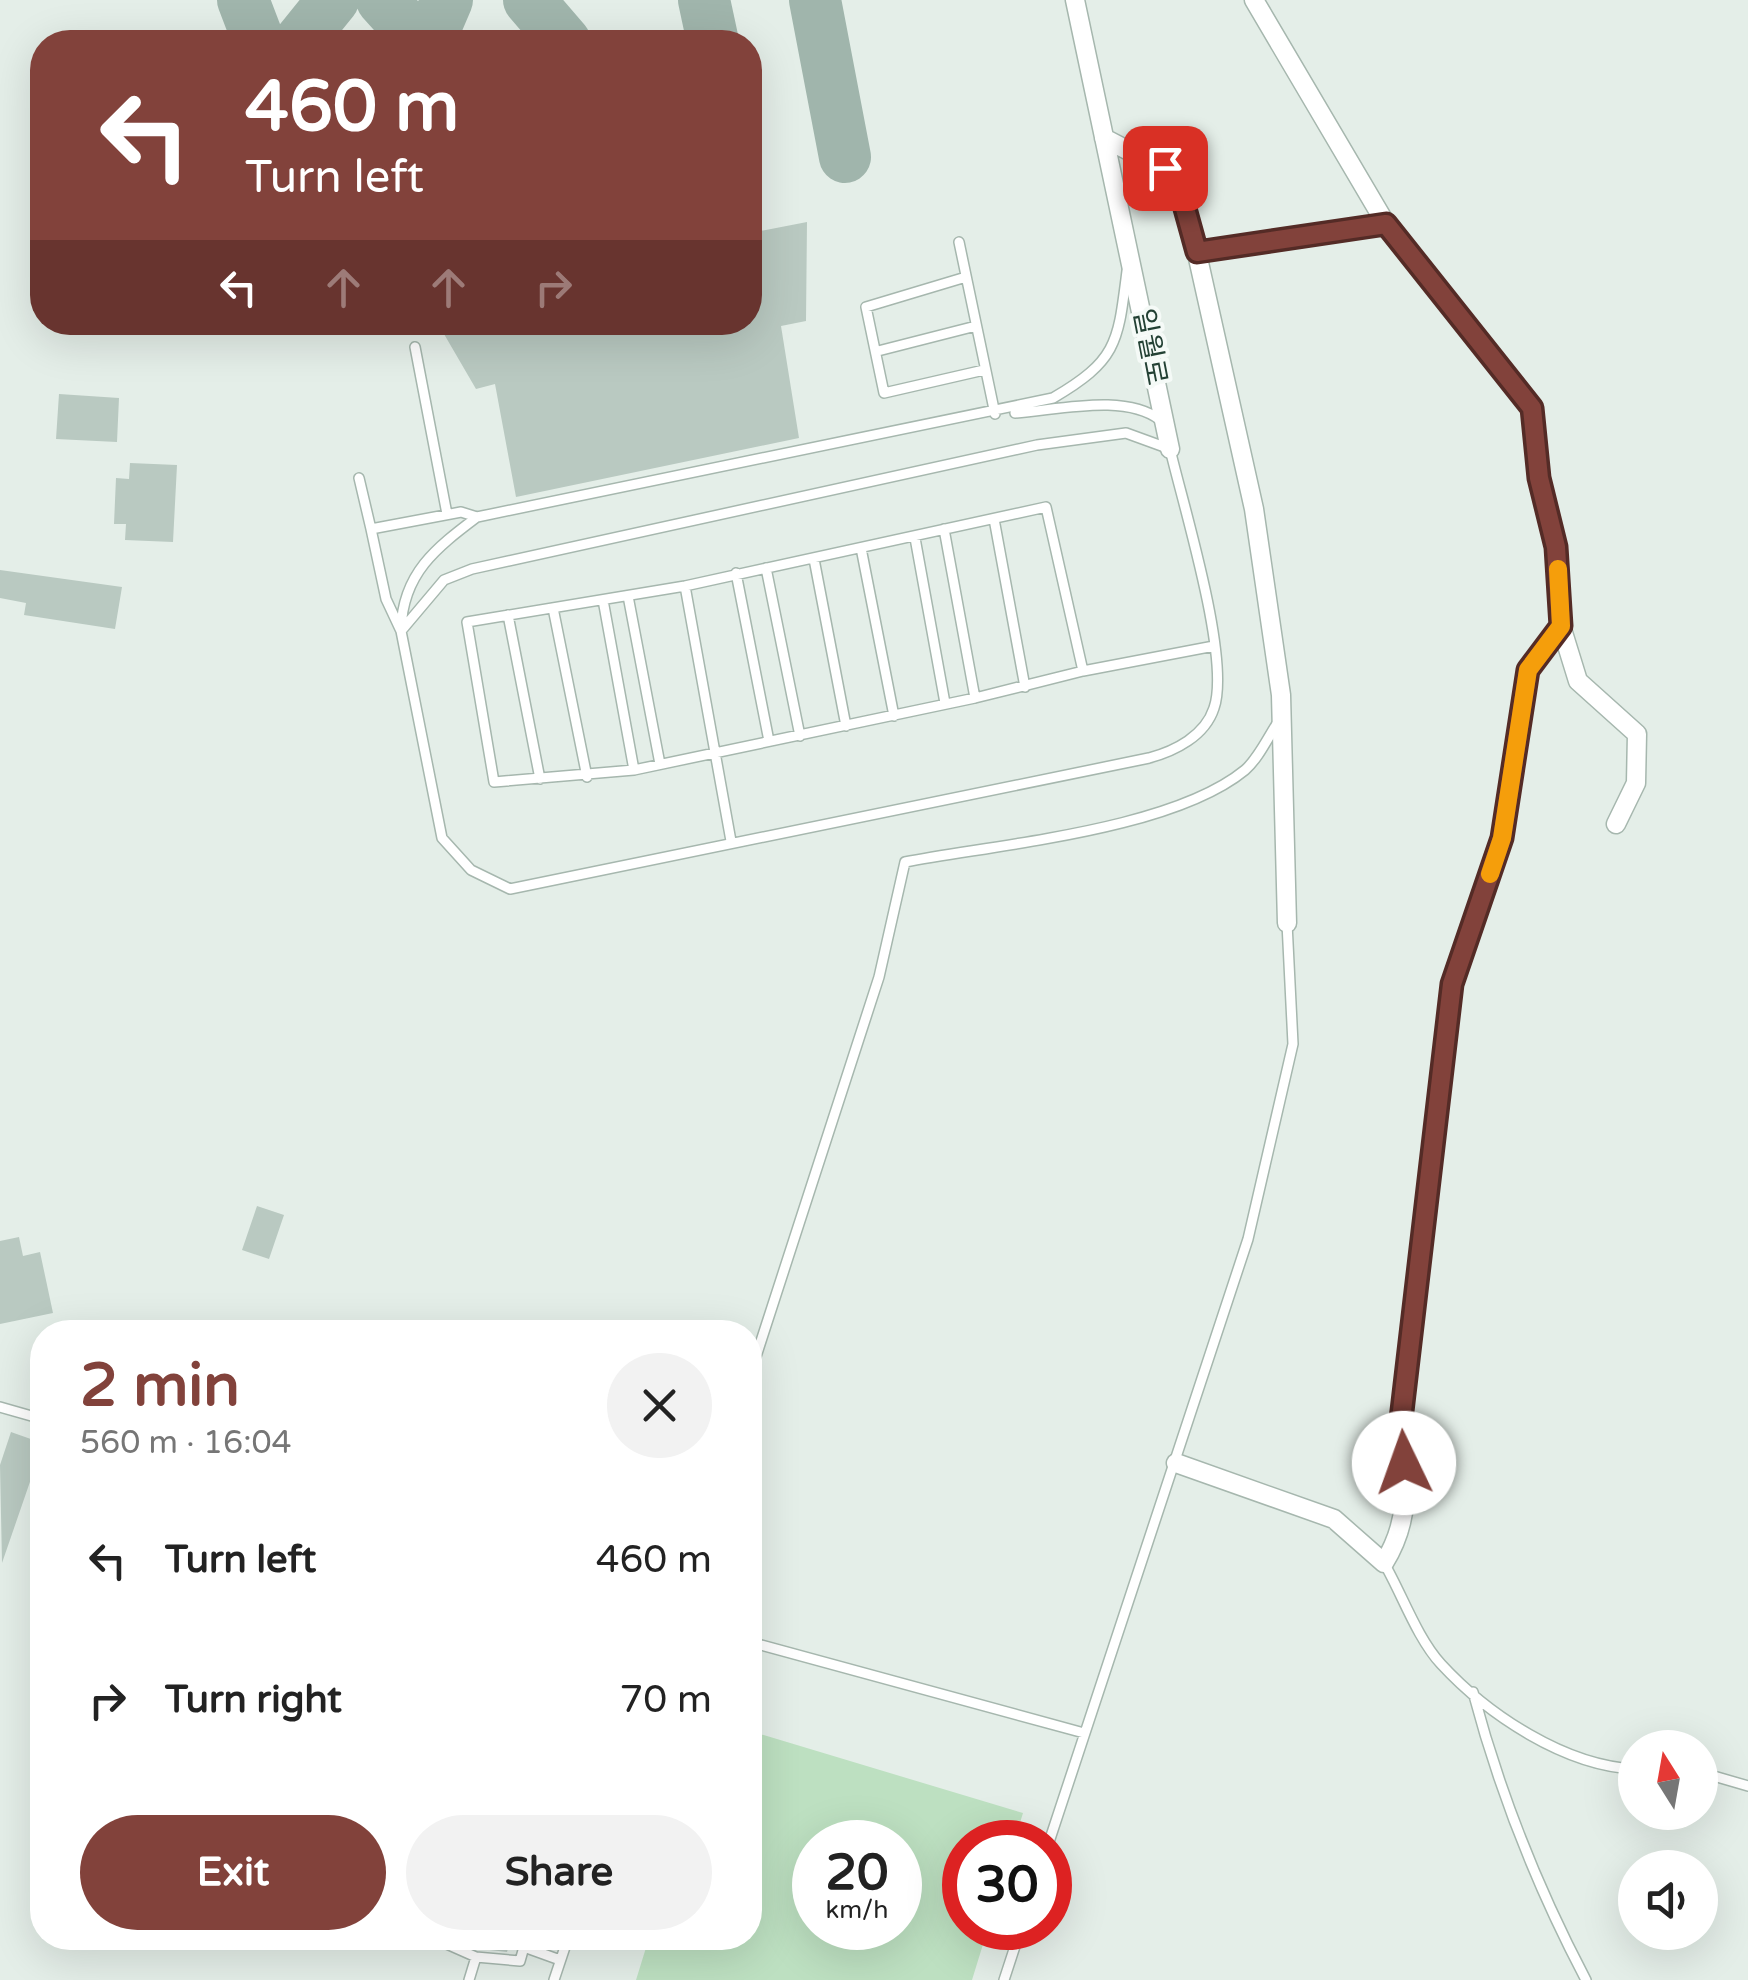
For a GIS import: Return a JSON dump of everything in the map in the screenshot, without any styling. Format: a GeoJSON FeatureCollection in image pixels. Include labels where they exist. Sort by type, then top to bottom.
{"type":"FeatureCollection","features":[{"type":"Feature","properties":{"kind":"street","name":"일월로"},"geometry":{"type":"LineString","coordinates":[[1075,0],[1130,244],[1170,449]]}},
{"type":"Feature","properties":{"kind":"street"},"geometry":{"type":"LineString","coordinates":[[1254,0],[1386,224],[1532,408],[1539,478],[1556,547],[1561,626],[1578,681],[1637,734],[1636,783],[1616,824]]}},
{"type":"Feature","properties":{"kind":"street"},"geometry":{"type":"LineString","coordinates":[[1104,138],[1176,176],[1197,252],[1254,509],[1281,716],[1287,922]]}},
{"type":"Feature","properties":{"kind":"street"},"geometry":{"type":"LineString","coordinates":[[1197,252],[1386,224]]}},
{"type":"Feature","properties":{"kind":"street"},"geometry":{"type":"LineString","coordinates":[[1176,1463],[1334,1519],[1384,1562],[1396,1544],[1409,1499],[1400,1428],[1452,984],[1502,838],[1528,670],[1561,626]]}},
{"type":"Feature","properties":{"kind":"lane"},"geometry":{"type":"LineString","coordinates":[[959,242],[993,414]]}},
{"type":"Feature","properties":{"kind":"lane"},"geometry":{"type":"LineString","coordinates":[[993,414],[1053,398],[1092,375],[1119,338],[1130,244]]}},
{"type":"Feature","properties":{"kind":"lane"},"geometry":{"type":"LineString","coordinates":[[966,277],[866,307],[884,392],[984,370]]}},
{"type":"Feature","properties":{"kind":"lane"},"geometry":{"type":"LineString","coordinates":[[878,351],[976,326]]}},
{"type":"Feature","properties":{"kind":"lane"},"geometry":{"type":"LineString","coordinates":[[414,347],[446,514]]}},
{"type":"Feature","properties":{"kind":"lane"},"geometry":{"type":"LineString","coordinates":[[400,631],[402,607],[428,554],[477,517],[880,433],[993,414],[1112,404],[1149,411],[1166,424]]}},
{"type":"Feature","properties":{"kind":"lane"},"geometry":{"type":"LineString","coordinates":[[359,478],[386,599],[400,631],[442,838],[470,870],[510,888],[1172,752],[1198,734],[1214,710],[1219,670],[1170,449],[1126,433],[1093,435],[472,569],[444,580],[400,631]]}},
{"type":"Feature","properties":{"kind":"lane"},"geometry":{"type":"LineString","coordinates":[[1083,670],[1046,507],[685,586],[467,622],[494,782],[634,770],[1025,687],[1083,670],[1214,646]]}},
{"type":"Feature","properties":{"kind":"lane"},"geometry":{"type":"LineString","coordinates":[[371,529],[461,512],[477,517]]}},
{"type":"Feature","properties":{"kind":"lane"},"geometry":{"type":"LineString","coordinates":[[994,518],[1025,687]]}},
{"type":"Feature","properties":{"kind":"lane"},"geometry":{"type":"LineString","coordinates":[[944,529],[975,698]]}},
{"type":"Feature","properties":{"kind":"lane"},"geometry":{"type":"LineString","coordinates":[[915,538],[945,703]]}},
{"type":"Feature","properties":{"kind":"lane"},"geometry":{"type":"LineString","coordinates":[[861,548],[894,716]]}},
{"type":"Feature","properties":{"kind":"lane"},"geometry":{"type":"LineString","coordinates":[[814,559],[846,726]]}},
{"type":"Feature","properties":{"kind":"lane"},"geometry":{"type":"LineString","coordinates":[[766,568],[800,736]]}},
{"type":"Feature","properties":{"kind":"lane"},"geometry":{"type":"LineString","coordinates":[[736,573],[769,741]]}},
{"type":"Feature","properties":{"kind":"lane"},"geometry":{"type":"LineString","coordinates":[[685,586],[731,841]]}},
{"type":"Feature","properties":{"kind":"lane"},"geometry":{"type":"LineString","coordinates":[[628,596],[660,764]]}},
{"type":"Feature","properties":{"kind":"lane"},"geometry":{"type":"LineString","coordinates":[[603,600],[634,770]]}},
{"type":"Feature","properties":{"kind":"lane"},"geometry":{"type":"LineString","coordinates":[[553,608],[586,777]]}},
{"type":"Feature","properties":{"kind":"lane"},"geometry":{"type":"LineString","coordinates":[[508,615],[540,780]]}},
{"type":"Feature","properties":{"kind":"lane"},"geometry":{"type":"LineString","coordinates":[[762,1338],[879,977],[905,862],[1155,816],[1220,787],[1248,768],[1281,716]]}},
{"type":"Feature","properties":{"kind":"lane"},"geometry":{"type":"LineString","coordinates":[[1055,1820],[1248,1239],[1292,1044],[1287,922]]}},
{"type":"Feature","properties":{"kind":"lane"},"geometry":{"type":"LineString","coordinates":[[0,1407],[30,1416]]}},
{"type":"Feature","properties":{"kind":"lane"},"geometry":{"type":"LineString","coordinates":[[1384,1562],[1440,1662],[1519,1730],[1618,1768]]}},
{"type":"Feature","properties":{"kind":"lane"},"geometry":{"type":"LineString","coordinates":[[762,1645],[1084,1733]]}},
{"type":"Feature","properties":{"kind":"lane"},"geometry":{"type":"LineString","coordinates":[[1472,1690],[1492,1767],[1540,1892],[1586,1980]]}},
{"type":"Feature","properties":{"kind":"lane"},"geometry":{"type":"LineString","coordinates":[[1718,1777],[1748,1786]]}},
{"type":"Feature","properties":{"kind":"lane"},"geometry":{"type":"LineString","coordinates":[[460,1950],[476,1957],[520,1961],[523,1950]]}},
{"type":"Feature","properties":{"kind":"lane"},"geometry":{"type":"LineString","coordinates":[[541,1950],[560,1960]]}},
{"type":"Feature","properties":{"kind":"lane"},"geometry":{"type":"LineString","coordinates":[[554,1980],[564,1950]]}},
{"type":"Feature","properties":{"kind":"lane"},"geometry":{"type":"LineString","coordinates":[[1004,1980],[1014,1950]]}},
{"type":"Feature","properties":{"kind":"lane"},"geometry":{"type":"LineString","coordinates":[[469,1980],[476,1957]]}},
{"type":"Feature","properties":{"kind":"green space"},"geometry":{"type":"Polygon","coordinates":[[[762,1735],[1023,1813],[1021,1820],[942,1820],[942,1950],[981,1950],[972,1980],[636,1980],[645,1950],[762,1950],[762,1735]]]}},
{"type":"Feature","properties":{"kind":"building"},"geometry":{"type":"Polygon","coordinates":[[[807,222],[806,321],[781,326],[799,438],[516,497],[495,384],[476,389],[445,335],[762,335],[762,231],[807,222]]]}},
{"type":"Feature","properties":{"kind":"building"},"geometry":{"type":"Polygon","coordinates":[[[59,394],[119,398],[117,442],[56,439],[59,394]]]}},
{"type":"Feature","properties":{"kind":"building"},"geometry":{"type":"Polygon","coordinates":[[[130,463],[177,465],[173,542],[125,540],[126,524],[114,524],[116,478],[129,479],[130,463]]]}},
{"type":"Feature","properties":{"kind":"building"},"geometry":{"type":"Polygon","coordinates":[[[0,570],[122,587],[115,629],[24,615],[26,603],[0,598],[0,570]]]}},
{"type":"Feature","properties":{"kind":"building"},"geometry":{"type":"Polygon","coordinates":[[[257,1206],[284,1215],[269,1259],[242,1250],[257,1206]]]}},
{"type":"Feature","properties":{"kind":"building"},"geometry":{"type":"Polygon","coordinates":[[[19,1237],[23,1256],[40,1252],[53,1313],[0,1324],[0,1241],[19,1237]]]}},
{"type":"Feature","properties":{"kind":"building"},"geometry":{"type":"Polygon","coordinates":[[[11,1432],[30,1439],[30,1482],[2,1563],[0,1465],[11,1432]]]}},
{"type":"Feature","properties":{"kind":"taxiway"},"geometry":{"type":"LineString","coordinates":[[243,0],[254,30]]}},
{"type":"Feature","properties":{"kind":"taxiway"},"geometry":{"type":"LineString","coordinates":[[309,30],[333,0]]}},
{"type":"Feature","properties":{"kind":"taxiway"},"geometry":{"type":"LineString","coordinates":[[382,0],[404,30]]}},
{"type":"Feature","properties":{"kind":"taxiway"},"geometry":{"type":"LineString","coordinates":[[434,30],[447,0]]}},
{"type":"Feature","properties":{"kind":"taxiway"},"geometry":{"type":"LineString","coordinates":[[529,0],[555,30]]}},
{"type":"Feature","properties":{"kind":"taxiway"},"geometry":{"type":"LineString","coordinates":[[704,0],[710,30]]}},
{"type":"Feature","properties":{"kind":"taxiway"},"geometry":{"type":"LineString","coordinates":[[815,0],[845,157]]}},
{"type":"Feature","properties":{"kind":"slow traffic"},"geometry":{"type":"LineString","coordinates":[[1490,874],[1502,838],[1528,670],[1561,626],[1558,569]]}},
{"type":"Feature","properties":{"kind":"route"},"geometry":{"type":"LineString","coordinates":[[1165,168],[1176,176],[1197,252],[1386,224],[1532,408],[1539,478],[1556,547],[1561,626],[1528,670],[1502,838],[1452,984],[1400,1428],[1404,1463]]}}]}
